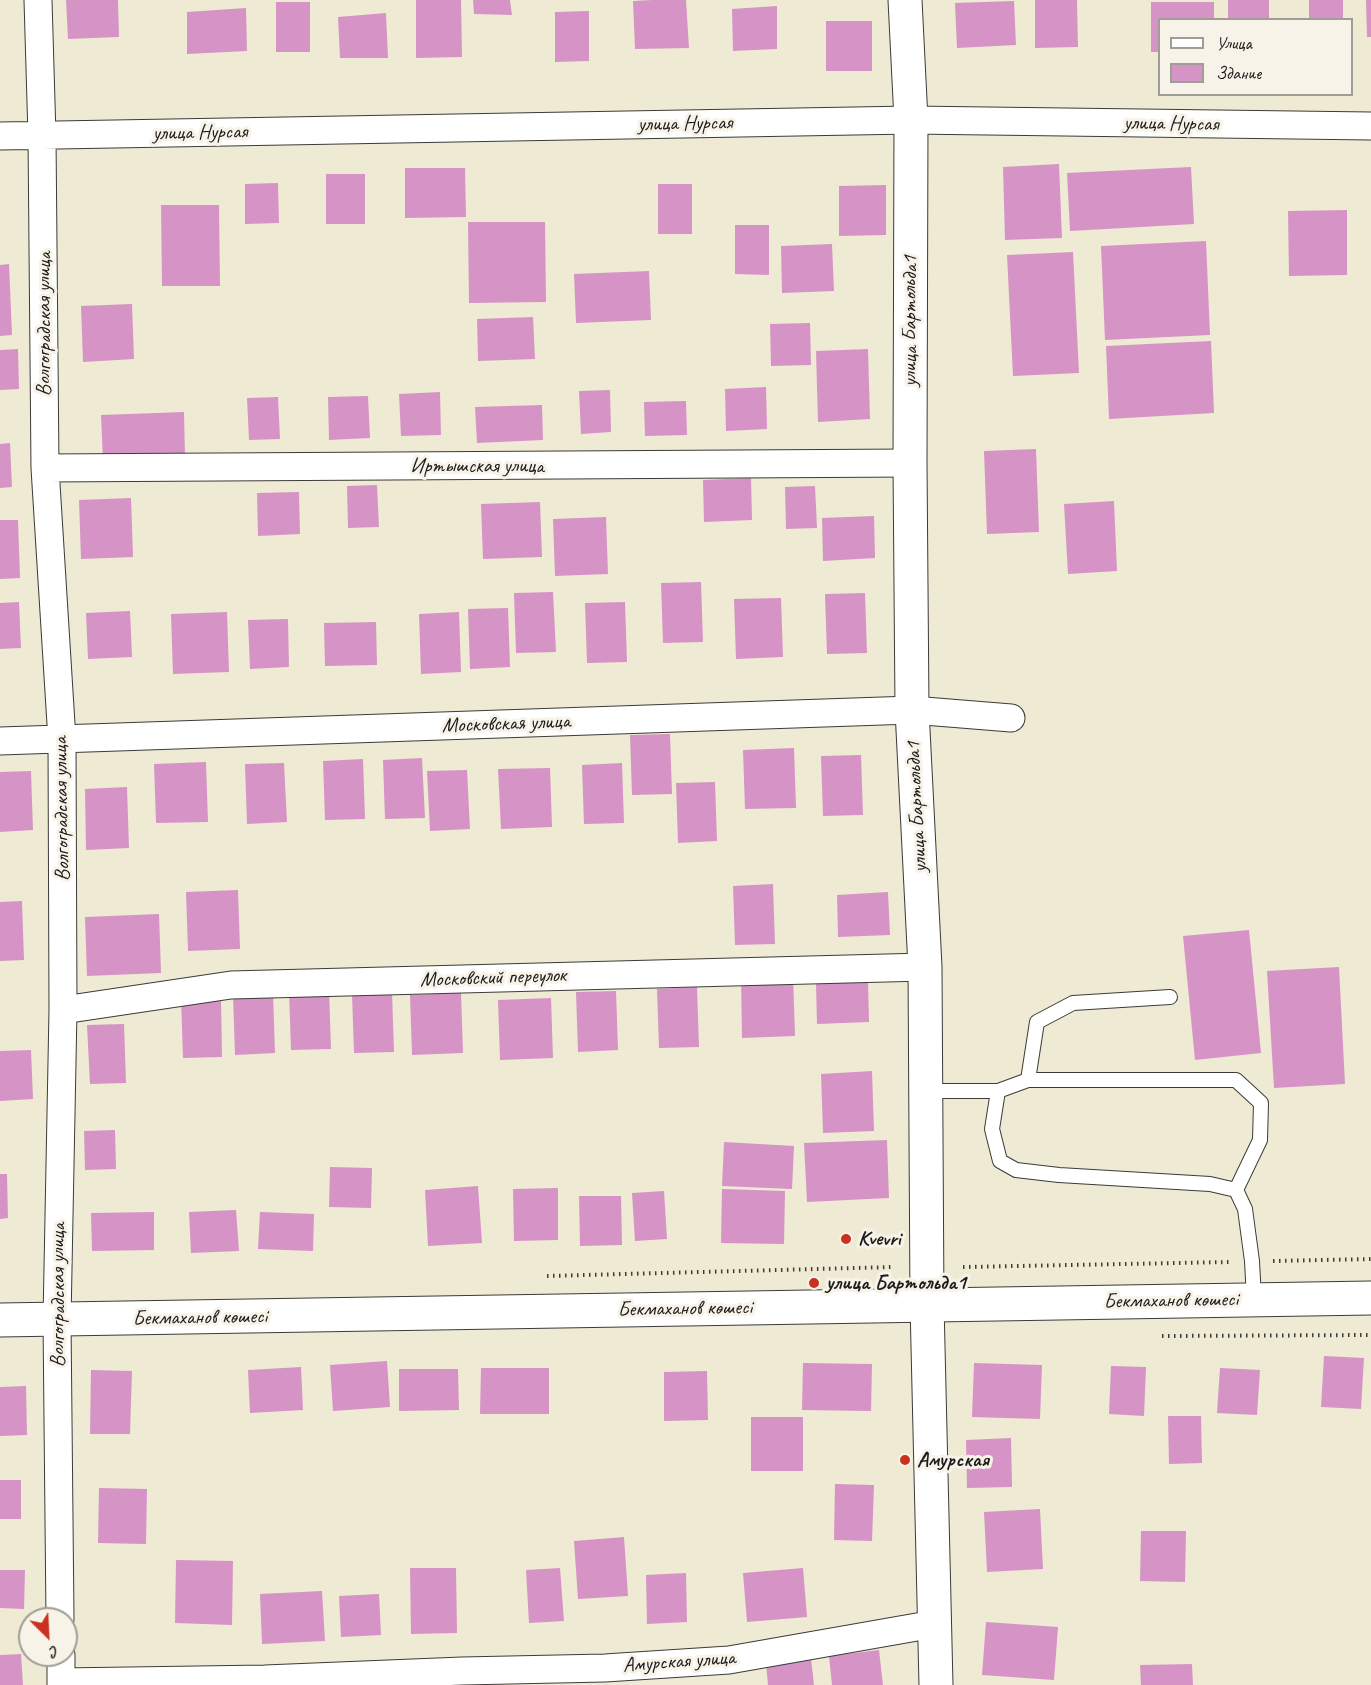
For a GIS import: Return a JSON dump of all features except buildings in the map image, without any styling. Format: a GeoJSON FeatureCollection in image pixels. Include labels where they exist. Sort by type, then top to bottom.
{"type":"FeatureCollection","features":[{"type":"Feature","properties":{"kind":"street","name":"Волгоградская улица"},"geometry":{"type":"LineString","coordinates":[[38,0],[42,136],[45,468],[62,740],[63,1010],[57,1320],[60,1607]]}},
{"type":"Feature","properties":{"kind":"street","name":"улица Бартольда1"},"geometry":{"type":"LineString","coordinates":[[905,0],[911,120],[909,463],[912,710],[926,967],[927,1304],[936,1685]]}},
{"type":"Feature","properties":{"kind":"street","name":"улица Нурсая"},"geometry":{"type":"LineString","coordinates":[[0,136],[911,120],[1371,126]]}},
{"type":"Feature","properties":{"kind":"street","name":"Иртышская улица"},"geometry":{"type":"LineString","coordinates":[[45,468],[909,463]]}},
{"type":"Feature","properties":{"kind":"street","name":"Московская улица"},"geometry":{"type":"LineString","coordinates":[[0,741],[912,710],[1011,718]]}},
{"type":"Feature","properties":{"kind":"street","name":"Московский переулок"},"geometry":{"type":"LineString","coordinates":[[63,1010],[231,985],[926,967]]}},
{"type":"Feature","properties":{"kind":"street","name":"Бекмаханов көшесі"},"geometry":{"type":"LineString","coordinates":[[0,1320],[1371,1298]]}},
{"type":"Feature","properties":{"kind":"street","name":"Амурская улица"},"geometry":{"type":"LineString","coordinates":[[61,1684],[605,1668],[729,1660],[934,1624]]}},
{"type":"Feature","properties":{"kind":"street"},"geometry":{"type":"LineString","coordinates":[[61,1667],[61,1684]]}},
{"type":"Feature","properties":{"kind":"lane"},"geometry":{"type":"LineString","coordinates":[[1028,1080],[1037,1022],[1073,1004],[1170,997]]}},
{"type":"Feature","properties":{"kind":"lane"},"geometry":{"type":"LineString","coordinates":[[926,1091],[998,1091],[1028,1080],[1236,1080],[1261,1103],[1260,1140],[1236,1190]]}},
{"type":"Feature","properties":{"kind":"lane"},"geometry":{"type":"LineString","coordinates":[[998,1091],[992,1129],[1000,1161],[1016,1170],[1059,1175],[1210,1184],[1236,1190]]}},
{"type":"Feature","properties":{"kind":"lane"},"geometry":{"type":"LineString","coordinates":[[1236,1190],[1245,1209],[1254,1299]]}},
{"type":"Feature","properties":{"kind":"path"},"geometry":{"type":"LineString","coordinates":[[963,1267],[1371,1259]]}},
{"type":"Feature","properties":{"kind":"place","name":"Kvevri"},"geometry":{"type":"Point","coordinates":[846,1239]}},
{"type":"Feature","properties":{"kind":"place","name":"улица Бартольда1"},"geometry":{"type":"Point","coordinates":[814,1283]}},
{"type":"Feature","properties":{"kind":"place","name":"Амурская"},"geometry":{"type":"Point","coordinates":[905,1460]}}]}
